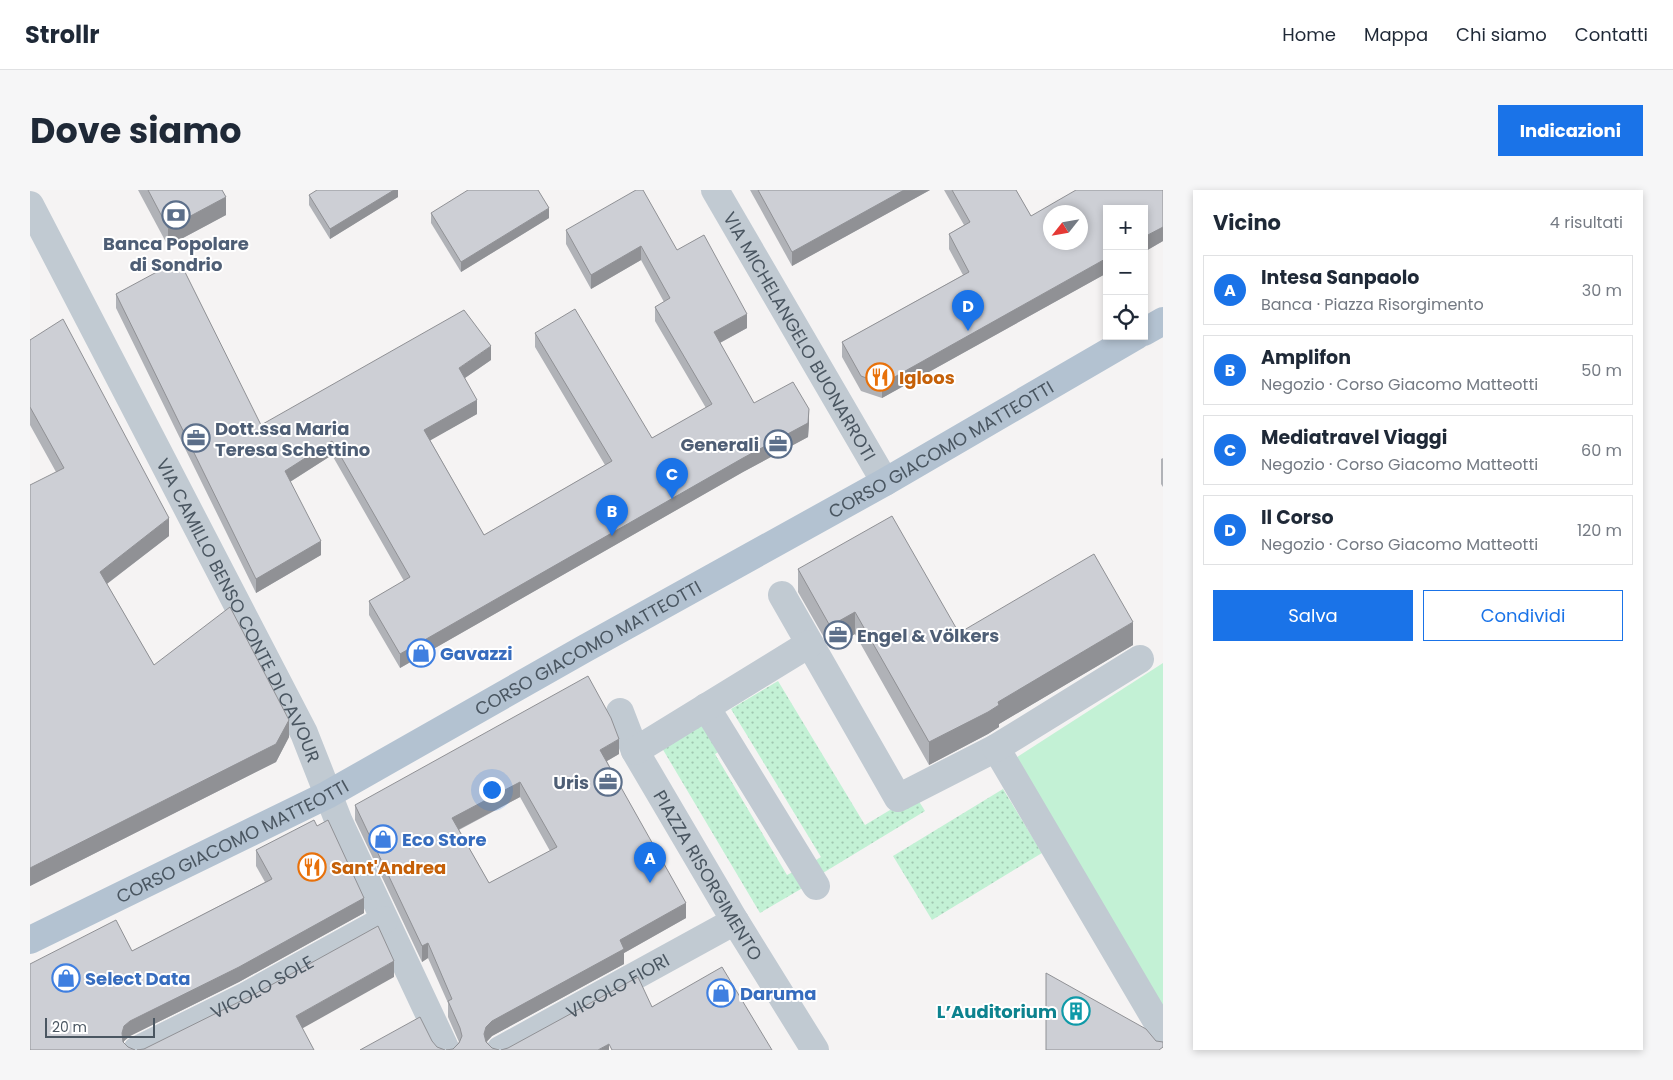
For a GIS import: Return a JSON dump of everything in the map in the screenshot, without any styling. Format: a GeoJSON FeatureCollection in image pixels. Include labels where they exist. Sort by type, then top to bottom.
{"type":"FeatureCollection","features":[{"type":"Feature","properties":{"kind":"main road"},"geometry":{"type":"LineString","coordinates":[[1148,330],[1163,321]]}},
{"type":"Feature","properties":{"kind":"main road","name":"CORSO GIACOMO MATTEOTTI"},"geometry":{"type":"LineString","coordinates":[[30,940],[327,796],[584,649],[885,482],[1129,340]]}},
{"type":"Feature","properties":{"kind":"street","name":"VIA MICHELANGELO BUONARROTI"},"geometry":{"type":"LineString","coordinates":[[716,190],[885,482]]}},
{"type":"Feature","properties":{"kind":"street","name":"VIA CAMILLO BENSO CONTE DI CAVOUR"},"geometry":{"type":"LineString","coordinates":[[30,205],[304,733],[327,796],[446,1050]]}},
{"type":"Feature","properties":{"kind":"street"},"geometry":{"type":"LineString","coordinates":[[782,595],[898,798],[996,748],[1140,659]]}},
{"type":"Feature","properties":{"kind":"street"},"geometry":{"type":"LineString","coordinates":[[635,751],[809,644]]}},
{"type":"Feature","properties":{"kind":"street"},"geometry":{"type":"LineString","coordinates":[[706,707],[816,886]]}},
{"type":"Feature","properties":{"kind":"street","name":"PIAZZA RISORGIMENTO"},"geometry":{"type":"LineString","coordinates":[[620,712],[635,751],[735,921],[815,1050]]}},
{"type":"Feature","properties":{"kind":"street"},"geometry":{"type":"LineString","coordinates":[[996,748],[1163,1032]]}},
{"type":"Feature","properties":{"kind":"street","name":"VICOLO SOLE"},"geometry":{"type":"LineString","coordinates":[[137,1050],[246,996],[384,920]]}},
{"type":"Feature","properties":{"kind":"street","name":"VICOLO FIORI"},"geometry":{"type":"LineString","coordinates":[[500,1050],[735,921]]}},
{"type":"Feature","properties":{"kind":"green space"},"geometry":{"type":"Polygon","coordinates":[[[1163,663],[1163,1011],[1014,759],[1163,663]]]}},
{"type":"Feature","properties":{"kind":"green space"},"geometry":{"type":"Polygon","coordinates":[[[778,681],[865,825],[915,795],[925,811],[818,876],[811,863],[821,857],[731,709],[778,681]]]}},
{"type":"Feature","properties":{"kind":"green space"},"geometry":{"type":"Polygon","coordinates":[[[710,719],[727,747],[715,754],[787,875],[797,870],[806,886],[760,913],[662,748],[710,719]]]}},
{"type":"Feature","properties":{"kind":"green space"},"geometry":{"type":"Polygon","coordinates":[[[1003,789],[1042,853],[932,920],[893,856],[1003,789]]]}},
{"type":"Feature","properties":{"kind":"building"},"geometry":{"type":"Polygon","coordinates":[[[148,190],[222,190],[226,197],[168,228],[148,190]]]}},
{"type":"Feature","properties":{"kind":"building"},"geometry":{"type":"Polygon","coordinates":[[[317,190],[394,190],[330,229],[309,195],[317,190]]]}},
{"type":"Feature","properties":{"kind":"building"},"geometry":{"type":"Polygon","coordinates":[[[468,190],[538,190],[549,208],[461,262],[431,213],[468,190]]]}},
{"type":"Feature","properties":{"kind":"building"},"geometry":{"type":"Polygon","coordinates":[[[636,190],[643,190],[677,250],[704,235],[747,314],[714,332],[754,403],[793,382],[809,409],[808,423],[743,458],[400,654],[369,601],[410,577],[332,441],[285,471],[321,541],[256,579],[116,294],[179,260],[261,425],[464,310],[491,346],[459,368],[477,400],[424,430],[484,535],[612,461],[535,333],[575,309],[652,438],[712,404],[655,307],[670,298],[641,246],[591,275],[566,230],[636,190]]]}},
{"type":"Feature","properties":{"kind":"building"},"geometry":{"type":"Polygon","coordinates":[[[758,190],[904,190],[792,252],[758,190]]]}},
{"type":"Feature","properties":{"kind":"building"},"geometry":{"type":"Polygon","coordinates":[[[952,190],[1016,190],[1031,216],[1043,209],[1043,250],[1088,250],[1088,205],[1050,205],[1076,190],[1163,190],[1163,227],[1148,235],[1148,205],[1103,205],[1103,260],[882,384],[861,376],[842,342],[969,272],[949,234],[970,222],[952,190]]]}},
{"type":"Feature","properties":{"kind":"building"},"geometry":{"type":"Polygon","coordinates":[[[63,319],[169,518],[100,572],[154,665],[230,607],[289,720],[276,744],[30,868],[30,485],[64,468],[30,407],[30,340],[63,319]]]}},
{"type":"Feature","properties":{"kind":"building"},"geometry":{"type":"Polygon","coordinates":[[[892,516],[959,633],[1094,554],[1133,622],[998,702],[999,705],[988,712],[929,742],[855,612],[830,626],[798,569],[892,516]]]}},
{"type":"Feature","properties":{"kind":"building"},"geometry":{"type":"Polygon","coordinates":[[[588,676],[611,718],[619,739],[600,750],[686,903],[620,940],[624,949],[492,1021],[486,1027],[484,1034],[486,1042],[492,1048],[499,1050],[446,1050],[453,1049],[459,1043],[462,1036],[448,1001],[452,999],[428,943],[422,946],[355,805],[588,676]],[[520,782],[452,818],[489,883],[557,847],[520,782]]]}},
{"type":"Feature","properties":{"kind":"building"},"geometry":{"type":"Polygon","coordinates":[[[314,820],[317,826],[328,820],[364,898],[239,967],[130,1021],[124,1026],[122,1033],[123,1042],[135,1050],[30,1050],[30,964],[116,920],[132,951],[272,879],[256,850],[314,820]]]}},
{"type":"Feature","properties":{"kind":"building"},"geometry":{"type":"Polygon","coordinates":[[[378,926],[394,961],[296,1016],[314,1050],[137,1050],[144,1049],[253,995],[378,926]]]}},
{"type":"Feature","properties":{"kind":"building"},"geometry":{"type":"Polygon","coordinates":[[[722,967],[772,1050],[612,1050],[609,1044],[598,1050],[501,1050],[508,1048],[638,977],[652,1007],[722,967]]]}},
{"type":"Feature","properties":{"kind":"building","name":"L’Auditorium"},"geometry":{"type":"Polygon","coordinates":[[[1046,973],[1146,1029],[1156,1041],[1163,1042],[1163,1047],[1159,1050],[1046,1050],[1046,973]]]}},
{"type":"Feature","properties":{"kind":"building"},"geometry":{"type":"Polygon","coordinates":[[[420,1017],[432,1041],[437,1047],[445,1050],[360,1050],[420,1017]]]}},
{"type":"Feature","properties":{"kind":"place","name":"Banca Popolare di Sondrio"},"geometry":{"type":"Point","coordinates":[176,215]}},
{"type":"Feature","properties":{"kind":"place","name":"Il Corso"},"geometry":{"type":"Point","coordinates":[968,331]}},
{"type":"Feature","properties":{"kind":"place","name":"Igloos"},"geometry":{"type":"Point","coordinates":[880,377]}},
{"type":"Feature","properties":{"kind":"place","name":"Dott.ssa Maria Teresa Schettino"},"geometry":{"type":"Point","coordinates":[196,438]}},
{"type":"Feature","properties":{"kind":"place","name":"Generali"},"geometry":{"type":"Point","coordinates":[778,444]}},
{"type":"Feature","properties":{"kind":"place","name":"Mediatravel Viaggi"},"geometry":{"type":"Point","coordinates":[672,499]}},
{"type":"Feature","properties":{"kind":"place","name":"Amplifon"},"geometry":{"type":"Point","coordinates":[612,536]}},
{"type":"Feature","properties":{"kind":"place","name":"Engel & Völkers"},"geometry":{"type":"Point","coordinates":[838,635]}},
{"type":"Feature","properties":{"kind":"place","name":"Gavazzi"},"geometry":{"type":"Point","coordinates":[421,653]}},
{"type":"Feature","properties":{"kind":"place","name":"Uris"},"geometry":{"type":"Point","coordinates":[608,782]}},
{"type":"Feature","properties":{"kind":"place","name":"Eco Store"},"geometry":{"type":"Point","coordinates":[383,839]}},
{"type":"Feature","properties":{"kind":"place","name":"Sant'Andrea"},"geometry":{"type":"Point","coordinates":[312,867]}},
{"type":"Feature","properties":{"kind":"place","name":"Intesa Sanpaolo"},"geometry":{"type":"Point","coordinates":[650,883]}},
{"type":"Feature","properties":{"kind":"place","name":"Select Data"},"geometry":{"type":"Point","coordinates":[66,978]}},
{"type":"Feature","properties":{"kind":"place","name":"Daruma"},"geometry":{"type":"Point","coordinates":[721,993]}},
{"type":"Feature","properties":{"kind":"place","name":"L’Auditorium"},"geometry":{"type":"Point","coordinates":[1076,1011]}}]}
